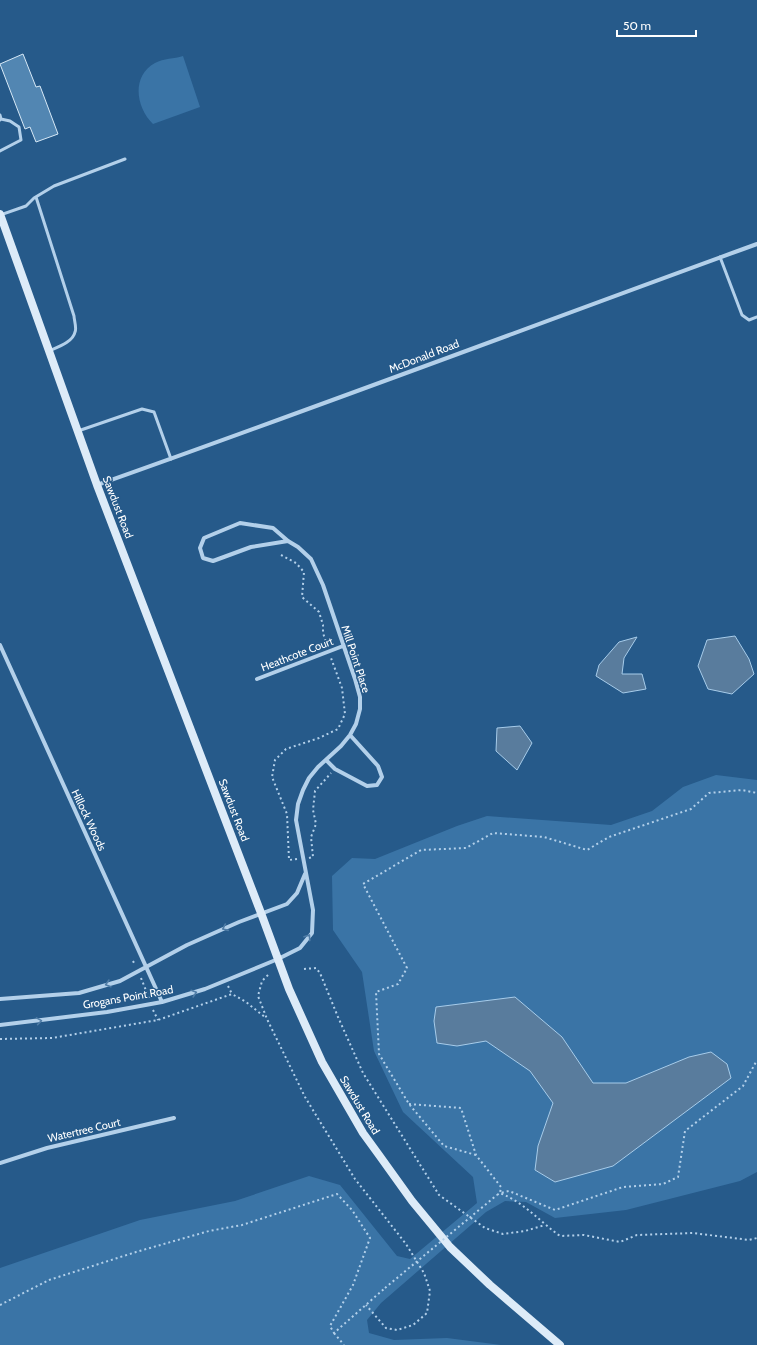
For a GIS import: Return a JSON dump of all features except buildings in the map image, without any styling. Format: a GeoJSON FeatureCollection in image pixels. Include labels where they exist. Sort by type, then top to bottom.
{"type":"FeatureCollection","features":[{"type":"Feature","properties":{"kind":"street","name":"Sawdust Road"},"geometry":{"type":"LineString","coordinates":[[0,214],[97,485],[278,960],[305,1026],[322,1062],[363,1133],[412,1201],[450,1248],[490,1285],[560,1345]]}},
{"type":"Feature","properties":{"kind":"street","name":"McDonald Road"},"geometry":{"type":"LineString","coordinates":[[97,485],[295,415],[449,356],[757,244]]}},
{"type":"Feature","properties":{"kind":"street","name":"Mill Point Place"},"geometry":{"type":"LineString","coordinates":[[278,960],[300,948],[312,933],[313,910],[296,820],[298,804],[309,778],[350,735],[356,724],[360,709],[360,697],[323,585],[311,559],[273,528],[240,523],[204,538],[200,548],[203,558],[213,561],[251,547],[288,541]]}},
{"type":"Feature","properties":{"kind":"street","name":"Hillock Woods"},"geometry":{"type":"LineString","coordinates":[[0,646],[162,1002]]}},
{"type":"Feature","properties":{"kind":"street","name":"Heathcote Court"},"geometry":{"type":"LineString","coordinates":[[257,679],[343,646]]}},
{"type":"Feature","properties":{"kind":"street"},"geometry":{"type":"LineString","coordinates":[[326,760],[335,769],[367,786],[377,785],[382,777],[378,766],[350,735]]}},
{"type":"Feature","properties":{"kind":"street"},"geometry":{"type":"LineString","coordinates":[[261,913],[287,904],[297,893],[306,873]]}},
{"type":"Feature","properties":{"kind":"street","name":"Grogans Point Road"},"geometry":{"type":"LineString","coordinates":[[0,999],[79,993],[120,981],[188,945],[261,913]]}},
{"type":"Feature","properties":{"kind":"street","name":"Grogans Point Road"},"geometry":{"type":"LineString","coordinates":[[0,1025],[108,1012],[162,1002],[205,990],[278,960]]}},
{"type":"Feature","properties":{"kind":"street","name":"Watertree Court"},"geometry":{"type":"LineString","coordinates":[[0,1163],[47,1148],[174,1118]]}},
{"type":"Feature","properties":{"kind":"lane"},"geometry":{"type":"LineString","coordinates":[[0,115],[1,120],[10,121],[19,127],[21,140],[0,151]]}},
{"type":"Feature","properties":{"kind":"lane"},"geometry":{"type":"LineString","coordinates":[[0,214],[26,206],[36,197],[54,186],[125,159]]}},
{"type":"Feature","properties":{"kind":"lane"},"geometry":{"type":"LineString","coordinates":[[36,197],[74,316],[76,332],[71,339],[61,346],[49,351]]}},
{"type":"Feature","properties":{"kind":"lane"},"geometry":{"type":"LineString","coordinates":[[720,257],[742,315],[749,320],[757,317]]}},
{"type":"Feature","properties":{"kind":"lane"},"geometry":{"type":"LineString","coordinates":[[78,430],[142,409],[154,412],[171,459]]}},
{"type":"Feature","properties":{"kind":"path"},"geometry":{"type":"LineString","coordinates":[[281,555],[296,563],[304,572],[302,596],[319,612],[323,625],[323,633],[342,688],[345,714],[338,729],[319,738],[286,749],[275,760],[272,778],[287,814],[289,860],[313,857],[311,837],[316,824],[312,810],[315,791],[335,769]]}},
{"type":"Feature","properties":{"kind":"path"},"geometry":{"type":"LineString","coordinates":[[476,1155],[444,1146],[409,1104],[379,1054],[376,992],[398,984],[407,968],[363,884],[421,850],[466,848],[493,833],[544,837],[588,850],[609,837],[691,809],[709,793],[742,790],[757,793]]}},
{"type":"Feature","properties":{"kind":"path"},"geometry":{"type":"LineString","coordinates":[[133,961],[158,1020]]}},
{"type":"Feature","properties":{"kind":"path"},"geometry":{"type":"LineString","coordinates":[[304,969],[316,968],[320,973],[363,1073],[439,1195],[485,1228],[503,1234],[524,1231],[545,1225]]}},
{"type":"Feature","properties":{"kind":"path"},"geometry":{"type":"LineString","coordinates":[[268,975],[262,981],[258,996],[266,1019],[305,1098],[355,1179],[406,1244],[424,1273],[430,1291],[427,1313],[413,1326],[397,1330],[386,1328],[366,1305]]}},
{"type":"Feature","properties":{"kind":"path"},"geometry":{"type":"LineString","coordinates":[[0,1040],[52,1038],[158,1020],[232,994],[246,1002],[266,1019]]}},
{"type":"Feature","properties":{"kind":"path"},"geometry":{"type":"LineString","coordinates":[[334,1333],[385,1288],[500,1193],[509,1191],[555,1210],[624,1187],[663,1184],[678,1177],[685,1131],[743,1086],[757,1060]]}},
{"type":"Feature","properties":{"kind":"path"},"geometry":{"type":"LineString","coordinates":[[409,1104],[461,1108],[476,1155],[501,1187],[500,1193]]}},
{"type":"Feature","properties":{"kind":"path"},"geometry":{"type":"LineString","coordinates":[[500,1193],[511,1197],[530,1210],[545,1225],[560,1236],[584,1235],[620,1242],[637,1235],[693,1233],[749,1240],[757,1238]]}},
{"type":"Feature","properties":{"kind":"path"},"geometry":{"type":"LineString","coordinates":[[0,1305],[49,1280],[136,1252],[209,1231],[242,1225],[337,1194],[352,1210],[370,1238],[353,1285],[330,1326],[344,1345]]}},
{"type":"Feature","properties":{"kind":"shaded area"},"geometry":{"type":"Polygon","coordinates":[[[183,56],[200,107],[153,124],[143,110],[140,101],[139,84],[142,76],[147,69],[155,63],[162,60],[183,56]]]}},
{"type":"Feature","properties":{"kind":"shaded area"},"geometry":{"type":"Polygon","coordinates":[[[735,636],[749,659],[754,674],[732,694],[708,689],[698,666],[707,640],[735,636]]]}},
{"type":"Feature","properties":{"kind":"shaded area"},"geometry":{"type":"Polygon","coordinates":[[[637,637],[624,658],[622,674],[642,674],[646,689],[623,693],[596,676],[599,665],[619,642],[637,637]]]}},
{"type":"Feature","properties":{"kind":"shaded area"},"geometry":{"type":"Polygon","coordinates":[[[520,726],[532,743],[517,770],[496,751],[497,728],[520,726]]]}},
{"type":"Feature","properties":{"kind":"shaded area"},"geometry":{"type":"Polygon","coordinates":[[[716,775],[757,780],[757,1172],[740,1181],[626,1210],[555,1218],[526,1202],[505,1201],[486,1212],[381,1303],[367,1320],[369,1333],[394,1340],[447,1338],[501,1345],[0,1345],[0,1268],[140,1220],[235,1201],[309,1176],[340,1185],[397,1256],[410,1259],[477,1203],[473,1177],[403,1112],[374,1051],[362,972],[333,930],[332,876],[352,858],[375,859],[457,826],[487,816],[611,825],[652,811],[683,787],[716,775]]]}},
{"type":"Feature","properties":{"kind":"shaded area"},"geometry":{"type":"Polygon","coordinates":[[[515,997],[562,1037],[593,1083],[626,1083],[689,1057],[711,1052],[727,1064],[731,1078],[613,1166],[555,1182],[535,1170],[538,1146],[553,1103],[530,1071],[486,1041],[457,1046],[437,1043],[434,1021],[436,1007],[515,997]]]}}]}
